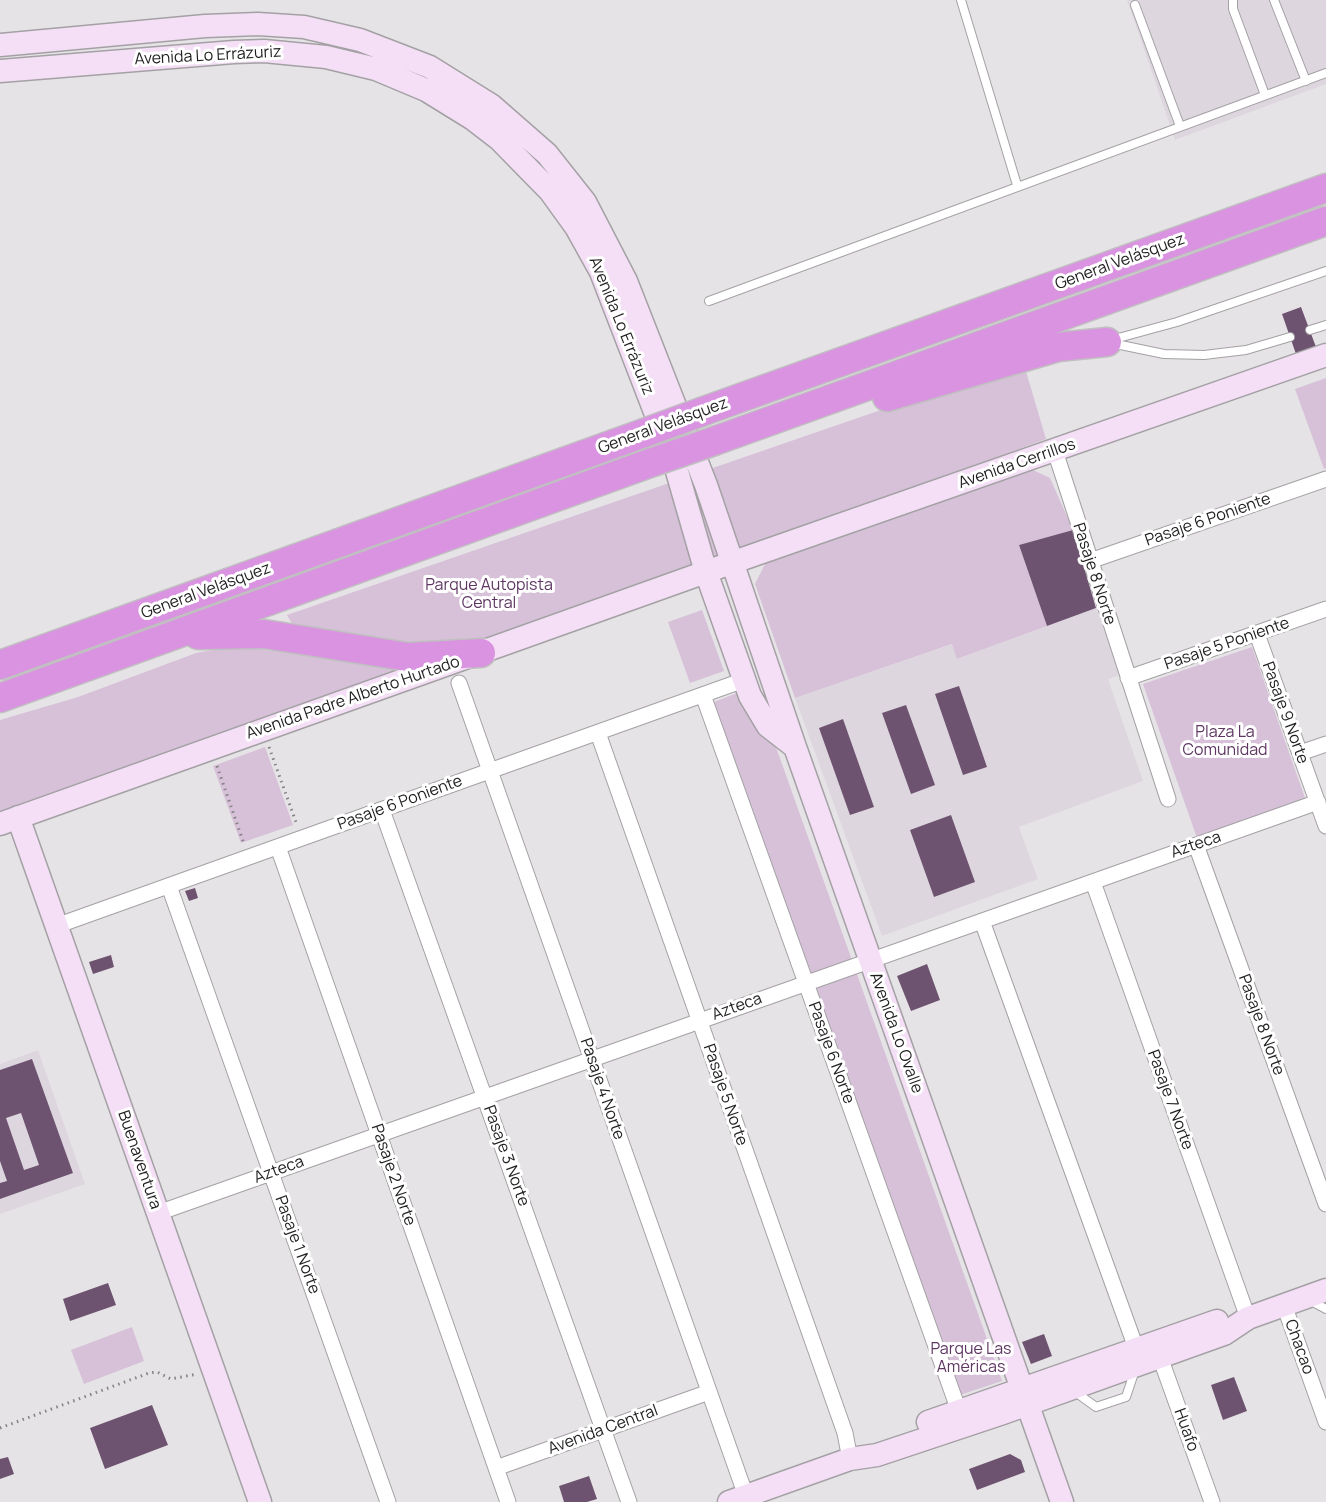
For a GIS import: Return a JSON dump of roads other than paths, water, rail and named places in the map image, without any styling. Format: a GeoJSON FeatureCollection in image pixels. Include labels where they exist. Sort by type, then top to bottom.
{"type":"FeatureCollection","features":[{"type":"Feature","properties":{"kind":"highway","name":"General Velásquez"},"geometry":{"type":"LineString","coordinates":[[0,665],[1326,188]]}},
{"type":"Feature","properties":{"kind":"highway","name":"General Velásquez"},"geometry":{"type":"LineString","coordinates":[[0,698],[1326,221]]}},
{"type":"Feature","properties":{"kind":"highway"},"geometry":{"type":"LineString","coordinates":[[776,418],[902,393],[1058,347],[1107,342]]}},
{"type":"Feature","properties":{"kind":"highway"},"geometry":{"type":"LineString","coordinates":[[155,642],[209,634],[246,634],[291,638],[408,657],[481,653]]}},
{"type":"Feature","properties":{"kind":"main road","name":"Avenida Lo Errázuriz"},"geometry":{"type":"LineString","coordinates":[[0,45],[205,26],[258,24],[304,27],[387,48],[430,67],[468,88],[541,148],[579,194],[601,227],[626,280],[667,383],[706,485],[730,563]]}},
{"type":"Feature","properties":{"kind":"main road","name":"Avenida Lo Errázuriz"},"geometry":{"type":"LineString","coordinates":[[0,71],[234,52],[295,52],[351,62],[401,78],[434,94],[473,119],[536,174],[564,208],[591,252],[619,314],[674,461],[706,572],[744,680],[758,711],[768,726],[795,747]]}},
{"type":"Feature","properties":{"kind":"main road","name":"Avenida Cerrillos"},"geometry":{"type":"LineString","coordinates":[[706,572],[1326,355]]}},
{"type":"Feature","properties":{"kind":"main road","name":"Avenida Lo Ovalle"},"geometry":{"type":"LineString","coordinates":[[730,563],[1062,1502]]}},
{"type":"Feature","properties":{"kind":"main road","name":"Avenida Padre Alberto Hurtado"},"geometry":{"type":"LineString","coordinates":[[9,821],[706,572]]}},
{"type":"Feature","properties":{"kind":"main road","name":"Buenaventura"},"geometry":{"type":"LineString","coordinates":[[9,821],[56,926],[260,1502]]}},
{"type":"Feature","properties":{"kind":"main road"},"geometry":{"type":"LineString","coordinates":[[737,1499],[850,1459],[885,1452],[1024,1397],[1136,1357],[1160,1357],[1224,1334],[1248,1318],[1326,1290]]}},
{"type":"Feature","properties":{"kind":"main road"},"geometry":{"type":"LineString","coordinates":[[850,1459],[864,1447],[880,1439],[959,1411],[1070,1389],[1223,1319],[1248,1318]]}},
{"type":"Feature","properties":{"kind":"street","name":"Pasaje 8 Norte"},"geometry":{"type":"LineString","coordinates":[[1055,451],[1168,799]]}},
{"type":"Feature","properties":{"kind":"street","name":"Pasaje 6 Poniente"},"geometry":{"type":"LineString","coordinates":[[1090,561],[1326,479]]}},
{"type":"Feature","properties":{"kind":"street","name":"Pasaje 5 Poniente"},"geometry":{"type":"LineString","coordinates":[[1128,678],[1326,609]]}},
{"type":"Feature","properties":{"kind":"street","name":"Pasaje 9 Norte"},"geometry":{"type":"LineString","coordinates":[[1257,634],[1326,826]]}},
{"type":"Feature","properties":{"kind":"street","name":"Pasaje 6 Poniente"},"geometry":{"type":"LineString","coordinates":[[56,926],[744,680]]}},
{"type":"Feature","properties":{"kind":"street","name":"Pasaje 4 Norte"},"geometry":{"type":"LineString","coordinates":[[459,682],[709,1392],[737,1499]]}},
{"type":"Feature","properties":{"kind":"street","name":"Pasaje 6 Norte"},"geometry":{"type":"LineString","coordinates":[[703,695],[959,1411]]}},
{"type":"Feature","properties":{"kind":"street","name":"Pasaje 5 Norte"},"geometry":{"type":"LineString","coordinates":[[598,733],[844,1433],[850,1459]]}},
{"type":"Feature","properties":{"kind":"street"},"geometry":{"type":"LineString","coordinates":[[1300,753],[1326,744]]}},
{"type":"Feature","properties":{"kind":"street","name":"Azteca"},"geometry":{"type":"LineString","coordinates":[[158,1213],[1318,802]]}},
{"type":"Feature","properties":{"kind":"street","name":"Pasaje 3 Norte"},"geometry":{"type":"LineString","coordinates":[[382,810],[629,1502]]}},
{"type":"Feature","properties":{"kind":"street","name":"Pasaje 8 Norte"},"geometry":{"type":"LineString","coordinates":[[1196,845],[1326,1204]]}},
{"type":"Feature","properties":{"kind":"street","name":"Pasaje 2 Norte"},"geometry":{"type":"LineString","coordinates":[[278,847],[508,1502]]}},
{"type":"Feature","properties":{"kind":"street","name":"Pasaje 7 Norte"},"geometry":{"type":"LineString","coordinates":[[1093,882],[1248,1318]]}},
{"type":"Feature","properties":{"kind":"street","name":"Pasaje 1 Norte"},"geometry":{"type":"LineString","coordinates":[[170,886],[388,1502]]}},
{"type":"Feature","properties":{"kind":"street"},"geometry":{"type":"LineString","coordinates":[[982,921],[1136,1357]]}},
{"type":"Feature","properties":{"kind":"street","name":"Chacao"},"geometry":{"type":"LineString","coordinates":[[1294,1301],[1326,1422]]}},
{"type":"Feature","properties":{"kind":"street","name":"Huafo"},"geometry":{"type":"LineString","coordinates":[[1160,1357],[1212,1502]]}},
{"type":"Feature","properties":{"kind":"street","name":"Avenida Central"},"geometry":{"type":"LineString","coordinates":[[496,1468],[709,1392]]}},
{"type":"Feature","properties":{"kind":"lane"},"geometry":{"type":"LineString","coordinates":[[962,0],[1017,185]]}},
{"type":"Feature","properties":{"kind":"lane"},"geometry":{"type":"LineString","coordinates":[[1233,0],[1233,9],[1265,95]]}},
{"type":"Feature","properties":{"kind":"lane"},"geometry":{"type":"LineString","coordinates":[[1274,0],[1306,81]]}},
{"type":"Feature","properties":{"kind":"lane"},"geometry":{"type":"LineString","coordinates":[[1135,5],[1180,126]]}},
{"type":"Feature","properties":{"kind":"lane"},"geometry":{"type":"LineString","coordinates":[[709,301],[1017,185],[1326,74]]}},
{"type":"Feature","properties":{"kind":"lane"},"geometry":{"type":"LineString","coordinates":[[1107,342],[1177,322],[1326,271]]}},
{"type":"Feature","properties":{"kind":"lane"},"geometry":{"type":"LineString","coordinates":[[1310,330],[1326,325]]}},
{"type":"Feature","properties":{"kind":"lane"},"geometry":{"type":"LineString","coordinates":[[1107,342],[1154,353],[1204,356],[1246,350],[1290,337]]}},
{"type":"Feature","properties":{"kind":"lane"},"geometry":{"type":"LineString","coordinates":[[1294,1301],[1326,1309]]}},
{"type":"Feature","properties":{"kind":"park label","name":"Parque Autopista Central"},"geometry":{"type":"Point","coordinates":[489,595]}},
{"type":"Feature","properties":{"kind":"park label","name":"Plaza La Comunidad"},"geometry":{"type":"Point","coordinates":[1225,742]}},
{"type":"Feature","properties":{"kind":"park label","name":"Parque Las Américas"},"geometry":{"type":"Point","coordinates":[971,1359]}}]}
